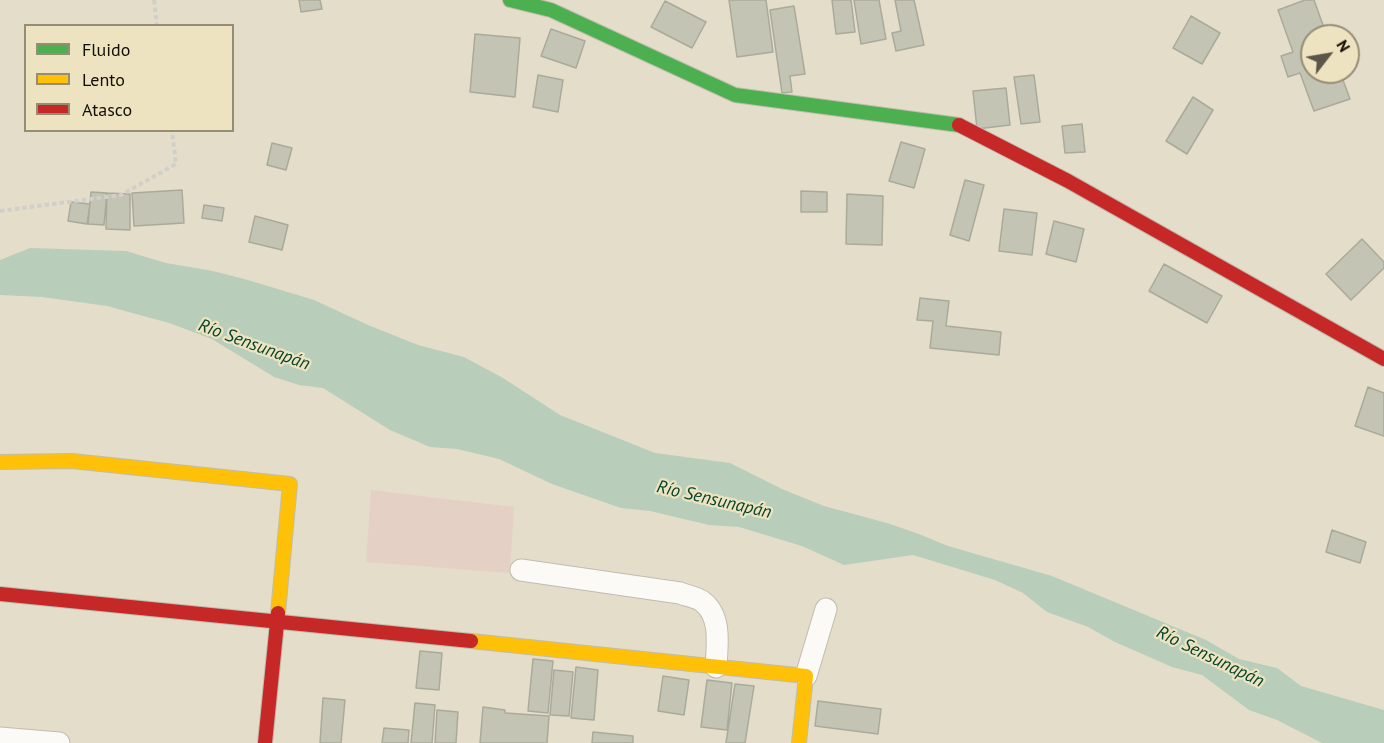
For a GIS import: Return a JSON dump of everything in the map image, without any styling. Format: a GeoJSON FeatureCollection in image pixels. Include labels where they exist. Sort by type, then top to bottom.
{"type":"FeatureCollection","features":[{"type":"Feature","properties":{"kind":"street"},"geometry":{"type":"LineString","coordinates":[[510,0],[551,10],[735,95],[955,123],[1088,192],[1248,281],[1376,357],[1384,359]]}},
{"type":"Feature","properties":{"kind":"street"},"geometry":{"type":"LineString","coordinates":[[0,462],[72,461],[290,484],[265,743]]}},
{"type":"Feature","properties":{"kind":"street"},"geometry":{"type":"LineString","coordinates":[[521,570],[680,593],[702,601],[712,614],[716,625],[716,667]]}},
{"type":"Feature","properties":{"kind":"street"},"geometry":{"type":"LineString","coordinates":[[0,594],[276,620],[806,676]]}},
{"type":"Feature","properties":{"kind":"street"},"geometry":{"type":"LineString","coordinates":[[799,743],[806,676],[826,609]]}},
{"type":"Feature","properties":{"kind":"street"},"geometry":{"type":"LineString","coordinates":[[0,738],[59,743]]}},
{"type":"Feature","properties":{"kind":"path"},"geometry":{"type":"LineString","coordinates":[[154,0],[157,24]]}},
{"type":"Feature","properties":{"kind":"path"},"geometry":{"type":"LineString","coordinates":[[0,211],[121,195],[176,164],[171,132]]}},
{"type":"Feature","properties":{"kind":"shaded area"},"geometry":{"type":"Polygon","coordinates":[[[371,490],[514,507],[510,573],[366,562],[371,490]]]}},
{"type":"Feature","properties":{"kind":"water","name":"Río Sensunapán"},"geometry":{"type":"Polygon","coordinates":[[[30,248],[126,251],[166,263],[248,280],[314,300],[418,345],[464,357],[503,378],[560,415],[655,453],[730,463],[782,489],[824,506],[887,523],[948,546],[1052,576],[1206,640],[1239,659],[1277,668],[1301,686],[1384,710],[1384,743],[1322,743],[1277,720],[1249,710],[1202,675],[1172,667],[1115,642],[1088,627],[1047,612],[1023,593],[995,580],[913,555],[844,565],[802,546],[739,527],[709,525],[650,511],[621,508],[552,484],[499,459],[457,449],[430,447],[390,430],[323,388],[299,385],[274,377],[212,339],[169,323],[107,306],[42,297],[0,295],[0,260],[30,248]]]}},
{"type":"Feature","properties":{"kind":"building"},"geometry":{"type":"Polygon","coordinates":[[[299,0],[320,0],[322,9],[301,12],[299,0]]]}},
{"type":"Feature","properties":{"kind":"building"},"geometry":{"type":"Polygon","coordinates":[[[729,0],[766,0],[773,52],[737,57],[729,0]]]}},
{"type":"Feature","properties":{"kind":"building"},"geometry":{"type":"Polygon","coordinates":[[[832,0],[851,0],[855,32],[836,34],[832,0]]]}},
{"type":"Feature","properties":{"kind":"building"},"geometry":{"type":"Polygon","coordinates":[[[854,0],[879,0],[886,39],[861,44],[854,0]]]}},
{"type":"Feature","properties":{"kind":"building"},"geometry":{"type":"Polygon","coordinates":[[[895,0],[914,0],[924,45],[896,51],[892,33],[901,31],[895,0]]]}},
{"type":"Feature","properties":{"kind":"building"},"geometry":{"type":"Polygon","coordinates":[[[1305,0],[1314,0],[1323,24],[1300,24],[1300,73],[1288,77],[1281,56],[1293,52],[1278,10],[1305,0]]]}},
{"type":"Feature","properties":{"kind":"building"},"geometry":{"type":"Polygon","coordinates":[[[665,1],[706,22],[692,48],[651,27],[665,1]]]}},
{"type":"Feature","properties":{"kind":"building"},"geometry":{"type":"Polygon","coordinates":[[[794,6],[805,74],[790,76],[792,92],[782,93],[770,10],[794,6]]]}},
{"type":"Feature","properties":{"kind":"building"},"geometry":{"type":"Polygon","coordinates":[[[1191,16],[1220,33],[1202,64],[1173,48],[1191,16]]]}},
{"type":"Feature","properties":{"kind":"building"},"geometry":{"type":"Polygon","coordinates":[[[551,29],[585,41],[576,68],[541,56],[551,29]]]}},
{"type":"Feature","properties":{"kind":"building"},"geometry":{"type":"Polygon","coordinates":[[[475,34],[520,38],[515,97],[470,92],[475,34]]]}},
{"type":"Feature","properties":{"kind":"building"},"geometry":{"type":"Polygon","coordinates":[[[538,75],[563,80],[558,112],[533,107],[538,75]]]}},
{"type":"Feature","properties":{"kind":"building"},"geometry":{"type":"Polygon","coordinates":[[[1034,75],[1040,122],[1021,124],[1014,77],[1034,75]]]}},
{"type":"Feature","properties":{"kind":"building"},"geometry":{"type":"Polygon","coordinates":[[[1304,84],[1344,84],[1350,99],[1314,111],[1304,84]]]}},
{"type":"Feature","properties":{"kind":"building"},"geometry":{"type":"Polygon","coordinates":[[[1006,88],[1010,125],[977,129],[973,91],[1006,88]]]}},
{"type":"Feature","properties":{"kind":"building"},"geometry":{"type":"Polygon","coordinates":[[[1193,97],[1213,110],[1187,154],[1166,141],[1193,97]]]}},
{"type":"Feature","properties":{"kind":"building"},"geometry":{"type":"Polygon","coordinates":[[[1082,124],[1085,152],[1065,153],[1062,126],[1082,124]]]}},
{"type":"Feature","properties":{"kind":"building"},"geometry":{"type":"Polygon","coordinates":[[[901,142],[925,149],[914,188],[889,181],[901,142]]]}},
{"type":"Feature","properties":{"kind":"building"},"geometry":{"type":"Polygon","coordinates":[[[272,143],[292,148],[286,170],[267,165],[272,143]]]}},
{"type":"Feature","properties":{"kind":"building"},"geometry":{"type":"Polygon","coordinates":[[[965,180],[984,185],[969,241],[950,235],[965,180]]]}},
{"type":"Feature","properties":{"kind":"building"},"geometry":{"type":"Polygon","coordinates":[[[182,190],[184,223],[134,226],[132,193],[182,190]]]}},
{"type":"Feature","properties":{"kind":"building"},"geometry":{"type":"Polygon","coordinates":[[[801,191],[827,192],[827,212],[801,212],[801,191]]]}},
{"type":"Feature","properties":{"kind":"building"},"geometry":{"type":"Polygon","coordinates":[[[91,192],[107,193],[104,225],[88,224],[91,192]]]}},
{"type":"Feature","properties":{"kind":"building"},"geometry":{"type":"Polygon","coordinates":[[[107,193],[130,194],[130,230],[106,229],[107,193]]]}},
{"type":"Feature","properties":{"kind":"building"},"geometry":{"type":"Polygon","coordinates":[[[847,194],[883,196],[882,245],[846,244],[847,194]]]}},
{"type":"Feature","properties":{"kind":"building"},"geometry":{"type":"Polygon","coordinates":[[[71,202],[90,204],[87,224],[68,221],[71,202]]]}},
{"type":"Feature","properties":{"kind":"building"},"geometry":{"type":"Polygon","coordinates":[[[204,205],[224,208],[222,221],[202,218],[204,205]]]}},
{"type":"Feature","properties":{"kind":"building"},"geometry":{"type":"Polygon","coordinates":[[[1004,209],[1037,213],[1032,255],[999,251],[1004,209]]]}},
{"type":"Feature","properties":{"kind":"building"},"geometry":{"type":"Polygon","coordinates":[[[255,216],[288,225],[282,250],[249,242],[255,216]]]}},
{"type":"Feature","properties":{"kind":"building"},"geometry":{"type":"Polygon","coordinates":[[[1054,221],[1084,229],[1076,262],[1046,254],[1054,221]]]}},
{"type":"Feature","properties":{"kind":"building"},"geometry":{"type":"Polygon","coordinates":[[[1362,239],[1384,262],[1384,268],[1351,300],[1326,274],[1362,239]]]}},
{"type":"Feature","properties":{"kind":"building"},"geometry":{"type":"Polygon","coordinates":[[[1164,264],[1222,296],[1207,323],[1149,291],[1164,264]]]}},
{"type":"Feature","properties":{"kind":"building"},"geometry":{"type":"Polygon","coordinates":[[[920,298],[949,301],[946,326],[1001,332],[999,355],[930,348],[933,321],[917,320],[920,298]]]}},
{"type":"Feature","properties":{"kind":"building"},"geometry":{"type":"Polygon","coordinates":[[[1368,387],[1384,393],[1384,436],[1355,426],[1368,387]]]}},
{"type":"Feature","properties":{"kind":"building"},"geometry":{"type":"Polygon","coordinates":[[[1332,530],[1366,542],[1360,563],[1326,552],[1332,530]]]}},
{"type":"Feature","properties":{"kind":"building"},"geometry":{"type":"Polygon","coordinates":[[[420,651],[442,653],[439,690],[416,688],[420,651]]]}},
{"type":"Feature","properties":{"kind":"building"},"geometry":{"type":"Polygon","coordinates":[[[533,659],[553,661],[548,713],[528,711],[533,659]]]}},
{"type":"Feature","properties":{"kind":"building"},"geometry":{"type":"Polygon","coordinates":[[[576,667],[598,670],[594,720],[571,718],[576,667]]]}},
{"type":"Feature","properties":{"kind":"building"},"geometry":{"type":"Polygon","coordinates":[[[554,670],[573,672],[569,716],[550,715],[554,670]]]}},
{"type":"Feature","properties":{"kind":"building"},"geometry":{"type":"Polygon","coordinates":[[[663,676],[689,680],[684,715],[658,711],[663,676]]]}},
{"type":"Feature","properties":{"kind":"building"},"geometry":{"type":"Polygon","coordinates":[[[707,680],[732,683],[727,730],[701,727],[707,680]]]}},
{"type":"Feature","properties":{"kind":"building"},"geometry":{"type":"Polygon","coordinates":[[[735,684],[754,686],[745,743],[726,743],[735,684]]]}},
{"type":"Feature","properties":{"kind":"building"},"geometry":{"type":"Polygon","coordinates":[[[323,698],[345,700],[341,743],[320,743],[323,698]]]}},
{"type":"Feature","properties":{"kind":"building"},"geometry":{"type":"Polygon","coordinates":[[[818,701],[881,709],[878,734],[815,726],[818,701]]]}},
{"type":"Feature","properties":{"kind":"building"},"geometry":{"type":"Polygon","coordinates":[[[415,703],[435,705],[432,743],[411,743],[415,703]]]}},
{"type":"Feature","properties":{"kind":"building"},"geometry":{"type":"Polygon","coordinates":[[[483,707],[505,710],[505,713],[549,716],[547,743],[480,743],[483,707]]]}},
{"type":"Feature","properties":{"kind":"building"},"geometry":{"type":"Polygon","coordinates":[[[437,710],[458,712],[456,743],[435,743],[437,710]]]}},
{"type":"Feature","properties":{"kind":"building"},"geometry":{"type":"Polygon","coordinates":[[[384,728],[409,730],[408,743],[382,743],[384,728]]]}},
{"type":"Feature","properties":{"kind":"building"},"geometry":{"type":"Polygon","coordinates":[[[593,732],[633,736],[633,743],[592,743],[593,732]]]}},
{"type":"Feature","properties":{"kind":"traffic: fast"},"geometry":{"type":"LineString","coordinates":[[510,0],[551,10],[735,95],[959,125]]}},
{"type":"Feature","properties":{"kind":"traffic: slow"},"geometry":{"type":"LineString","coordinates":[[0,462],[72,461],[290,484],[278,613]]}},
{"type":"Feature","properties":{"kind":"traffic: slow"},"geometry":{"type":"LineString","coordinates":[[471,641],[806,676],[799,743]]}},
{"type":"Feature","properties":{"kind":"traffic: jam"},"geometry":{"type":"LineString","coordinates":[[959,125],[1068,181],[1384,359]]}},
{"type":"Feature","properties":{"kind":"traffic: jam"},"geometry":{"type":"LineString","coordinates":[[0,594],[471,641]]}},
{"type":"Feature","properties":{"kind":"traffic: jam"},"geometry":{"type":"LineString","coordinates":[[265,743],[278,613]]}}]}
